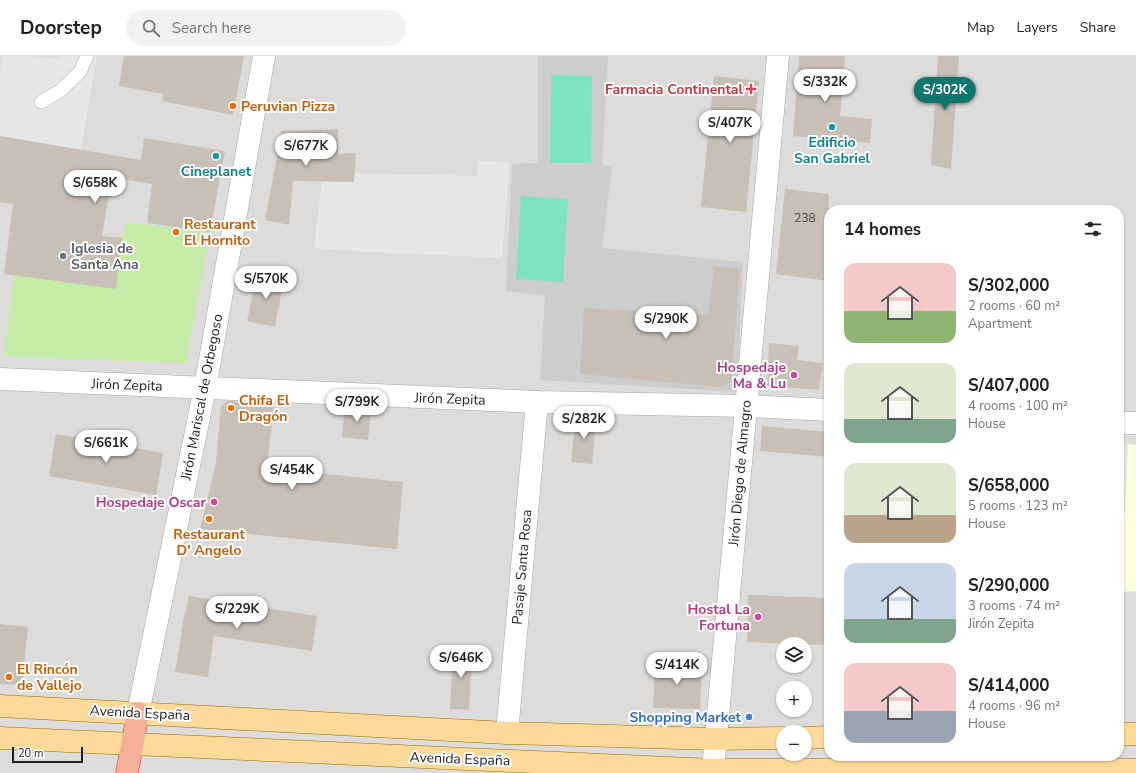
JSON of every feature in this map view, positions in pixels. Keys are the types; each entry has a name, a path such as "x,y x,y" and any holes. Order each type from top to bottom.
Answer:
{"highway":[{"path":"127,773 138,713"}],"main road":[{"name":"Avenida España","path":"0,706 507,733 716,739 776,738"},
{"path":"1124,734 1136,734"},
{"path":"812,738 824,737"},
{"name":"Avenida España","path":"0,738 713,771 1136,770"}],"street":[{"name":"Jirón Mariscal de Orbegoso","path":"138,713 205,388 264,56"},
{"name":"Jirón Diego de Almagro","path":"713,771 778,56"},
{"name":"Jirón Zepita","path":"0,380 537,402 747,406 824,410"},
{"name":"Pasaje Santa Rosa","path":"507,733 537,402"},
{"path":"1124,423 1136,423"}],"lane":[{"path":"41,102 60,91 80,72 87,56"}],"shaded area":[{"path":"0,56 1136,56 1136,773 0,773"},
{"path":"3,56 32,56 58,60 60,56 97,56 81,150 0,136 0,70"},
{"path":"538,56 608,56 602,165 612,167 602,248 743,262 737,392 540,380 545,296 506,291 512,164 538,163"},
{"path":"478,161 510,162 502,258 314,248 322,182 354,182 355,173 477,176"},
{"path":"1124,444 1128,444 1124,518"},
{"path":"1128,444 1136,445 1136,591 1124,592 1124,518"}],"green space":[{"path":"551,75 592,76 591,163 550,163"},
{"path":"521,196 568,199 563,282 516,279"},
{"path":"127,222 210,233 186,363 4,356 14,275 116,288 122,238"}],"building":[{"path":"124,56 244,56 233,115 162,101 163,94 119,86"},
{"path":"799,56 845,56 840,116 872,119 870,143 793,136"},
{"path":"938,56 959,56 951,169 931,165"},
{"path":"714,76 759,81 746,212 701,207"},
{"path":"338,129 338,154 356,153 354,182 293,181 289,225 265,220 282,131"},
{"path":"0,136 141,160 144,138 225,151 210,232 147,223 152,184 112,177 102,236 122,238 116,289 4,274 13,204 0,202"},
{"path":"785,189 829,194 829,205 824,205 824,280 776,274"},
{"path":"714,266 740,269 731,382 719,387 580,374 584,308 708,315"},
{"path":"257,273 284,278 275,327 247,321"},
{"name":"Hospedaje Ma & Lu","path":"769,343 799,346 797,360 823,363 819,390 767,386"},
{"path":"227,401 274,403 267,468 403,482 397,549 200,529 216,463 221,406"},
{"path":"345,406 371,407 368,440 342,437"},
{"path":"576,416 596,418 592,464 571,462"},
{"path":"762,426 824,432 824,457 760,451"},
{"path":"56,434 163,453 156,495 49,476"},
{"path":"748,595 824,598 824,645 812,644 812,637 776,637 776,643 747,642"},
{"path":"189,596 317,616 312,651 214,636 208,677 175,672 181,631"},
{"path":"0,624 28,627 22,685 0,684"},
{"path":"453,648 472,650 469,710 450,709"},
{"path":"655,662 702,664 700,709 653,708"}],"place":[{"name":"Farmacia Continental","path":"751,89"},
{"name":"Peruvian Pizza","path":"233,106"},
{"name":"Edificio San Gabriel","path":"832,127"},
{"name":"Cineplanet","path":"216,156"},
{"name":"Restaurant El Hornito","path":"176,232"},
{"name":"Iglesia de Santa Ana","path":"63,256"},
{"name":"Hospedaje Ma & Lu","path":"794,375"},
{"name":"Chifa El Dragón","path":"231,408"},
{"name":"Hospedaje Oscar","path":"214,502"},
{"name":"Restaurant D' Angelo","path":"209,519"},
{"name":"Hostal La Fortuna","path":"758,617"},
{"name":"El Rincón de Vallejo","path":"9,677"},
{"name":"Shopping Market","path":"749,717"}]}
